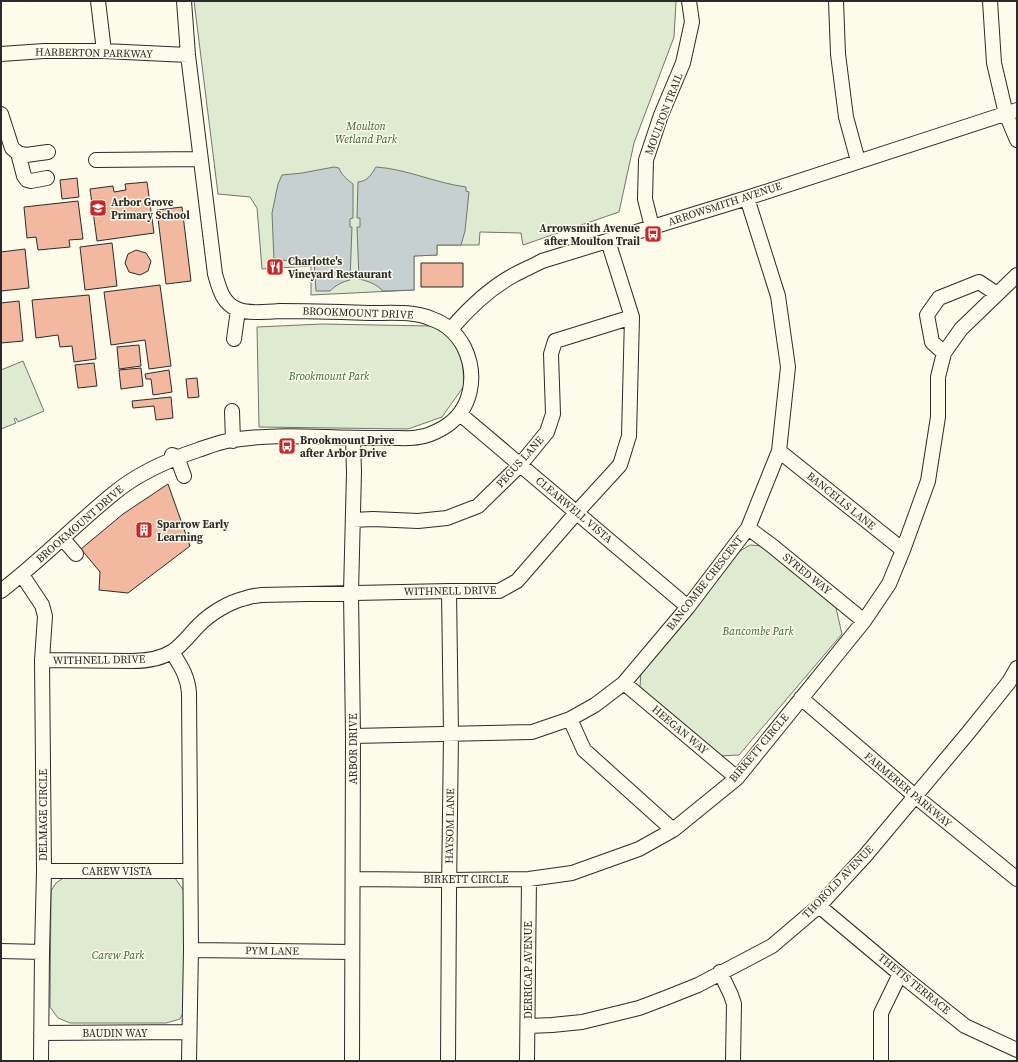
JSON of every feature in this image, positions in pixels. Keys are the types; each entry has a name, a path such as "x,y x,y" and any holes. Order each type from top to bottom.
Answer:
{"street":[{"path":"98,1 104,51"},
{"path":"184,1 188,55 215,274 226,302 238,310 234,339"},
{"name":"MOULTON TRAIL","path":"652,227 645,199 646,160 661,115 683,63 692,22 689,1"},
{"path":"836,1 838,54 846,117 858,162"},
{"path":"990,1 994,62 1011,112 1017,140"},
{"name":"HARBERTON PARKWAY","path":"1,54 44,51 104,51 188,55"},
{"name":"ARROWSMITH AVENUE","path":"451,329 469,309 489,292 513,275 542,261 747,198 1011,112"},
{"path":"1,114 12,148 18,153 26,155 48,152"},
{"path":"18,153 24,176 27,180 31,181 47,178"},
{"path":"96,160 200,159"},
{"name":"BANCOMBE CRESCENT","path":"353,736 532,732 570,719 595,705 624,683 688,607 748,528 779,451 788,367 778,296 747,198"},
{"name":"WITHNELL DRIVE","path":"42,660 144,661 155,658 172,652 183,643 208,616 246,597 261,595 499,591 517,581 620,465 629,436 632,317 608,241"},
{"name":"BIRKETT CIRCLE","path":"353,879 529,879 572,873 640,849 673,830 736,778 864,621 889,584 904,550 928,481 938,416 938,377 944,353 961,329 1017,275"},
{"path":"944,353 932,342 927,315 939,298 979,282 998,294"},
{"name":"BROOKMOUNT DRIVE","path":"1,591 22,575 114,492 174,456 233,440 321,437 419,438 445,427 460,414 465,405 471,386 471,375 470,365 463,345 451,329 434,319 414,314 321,311 252,312 238,310"},
{"name":"PEGUS LANE","path":"353,520 373,519 418,521 446,518 478,506 520,465 547,432 553,414 551,354 555,341 632,317"},
{"path":"232,411 233,440"},
{"name":"CLEARWELL VISTA","path":"460,414 688,607"},
{"name":"ARBOR DRIVE","path":"352,1061 353,736 351,593 354,472 353,438"},
{"name":"BANCELLS LANE","path":"779,451 904,550"},
{"path":"174,456 184,476"},
{"name":"SYRED WAY","path":"748,528 864,621"},
{"path":"63,539 76,554"},
{"name":"DELMAGE CIRCLE","path":"22,575 42,605 45,616 42,660 44,871 41,1061"},
{"name":"HAYSOM LANE","path":"448,1061 451,734 449,591"},
{"path":"172,652 189,684 191,950 189,1061"},
{"name":"THOROLD AVENUE","path":"528,1026 552,1026 582,1022 639,1008 698,984 772,946 819,906 865,856 915,796 1013,686 1017,668"},
{"name":"HEEGAN WAY","path":"624,683 736,778"},
{"name":"FARMERER PARKWAY","path":"801,698 915,796 1017,879"},
{"path":"570,719 584,750 673,830"},
{"name":"CAREW VISTA","path":"44,871 190,871"},
{"name":"DERRICAP AVENUE","path":"528,1061 529,879"},
{"name":"THETIS TERRACE","path":"819,906 965,1026 1017,1050"},
{"name":"PYM LANE","path":"191,950 352,952"},
{"path":"1,951 42,952"},
{"path":"720,972 734,1004 733,1061"},
{"path":"881,1061 881,1013 900,974"},
{"name":"BAUDIN WAY","path":"41,1033 189,1032"}],"green space":[{"name":"Moulton Wetland Park","path":"194,1 676,2 674,37 634,143 619,212 523,245 521,233 480,232 479,245 437,245 437,255 414,256 414,290 311,295 311,266 262,269 257,208 250,197 218,194"},
{"name":"Brookmount Park","path":"322,324 431,326 444,332 462,353 464,386 442,417 408,429 259,427 257,327"},
{"path":"23,361 44,411 18,422 16,418 14,419 16,423 1,429 1,370"},
{"name":"Bancombe Park","path":"750,545 763,546 836,608 842,634 739,755 718,756 640,687 641,671 740,551"},
{"name":"Carew Park","path":"164,875 175,878 184,891 187,1005 180,1019 166,1023 70,1023 58,1018 50,1007 51,891 56,883 66,876"}],"shaded area":[{"path":"334,167 339,168 343,175 353,184 353,218 350,219 350,227 352,227 350,280 339,284 330,291 316,291 314,261 274,260 272,213 278,184 282,175"},
{"path":"376,167 399,170 466,187 466,191 469,192 465,231 461,245 437,245 437,255 414,256 414,290 383,291 372,283 359,279 357,227 360,227 360,218 357,218 358,182 367,179"}],"building":[{"path":"77,178 79,197 62,199 60,180"},
{"path":"147,182 154,233 97,241 90,189 113,186 114,192 126,190 125,184"},
{"path":"78,201 83,239 69,240 70,247 38,250 36,237 27,238 24,207"},
{"path":"182,207 191,281 166,284 157,210"},
{"path":"112,243 117,286 85,290 80,247"},
{"path":"25,249 29,288 1,291 1,252"},
{"path":"136,250 146,253 151,261 148,271 140,275 129,272 125,263 128,254"},
{"path":"421,263 463,263 463,287 421,287"},
{"path":"160,285 171,366 149,369 145,340 111,345 104,292"},
{"path":"89,295 96,359 74,362 72,346 60,347 58,335 36,338 32,300"},
{"path":"19,301 23,341 1,343 1,303"},
{"path":"139,345 141,366 119,369 117,347"},
{"path":"94,363 97,386 78,388 75,365"},
{"path":"141,368 143,386 121,389 119,370"},
{"path":"169,370 172,392 153,395 151,379 146,379 145,374"},
{"path":"197,378 199,397 188,398 186,379"},
{"path":"171,397 173,418 156,420 154,406 133,408 132,401"},
{"name":"Sparrow Early Learning","path":"168,484 190,546 128,593 99,590 100,572 81,549 123,514"}],"place":[{"name":"Arbor Grove Primary School","path":"98,208"},
{"name":"Arrowsmith Avenue after Moulton Trail","path":"653,234"},
{"name":"Charlotte's Vineyard Restaurant","path":"275,267"},
{"name":"Brookmount Drive after Arbor Drive","path":"287,446"},
{"name":"Sparrow Early Learning","path":"144,530"}]}
